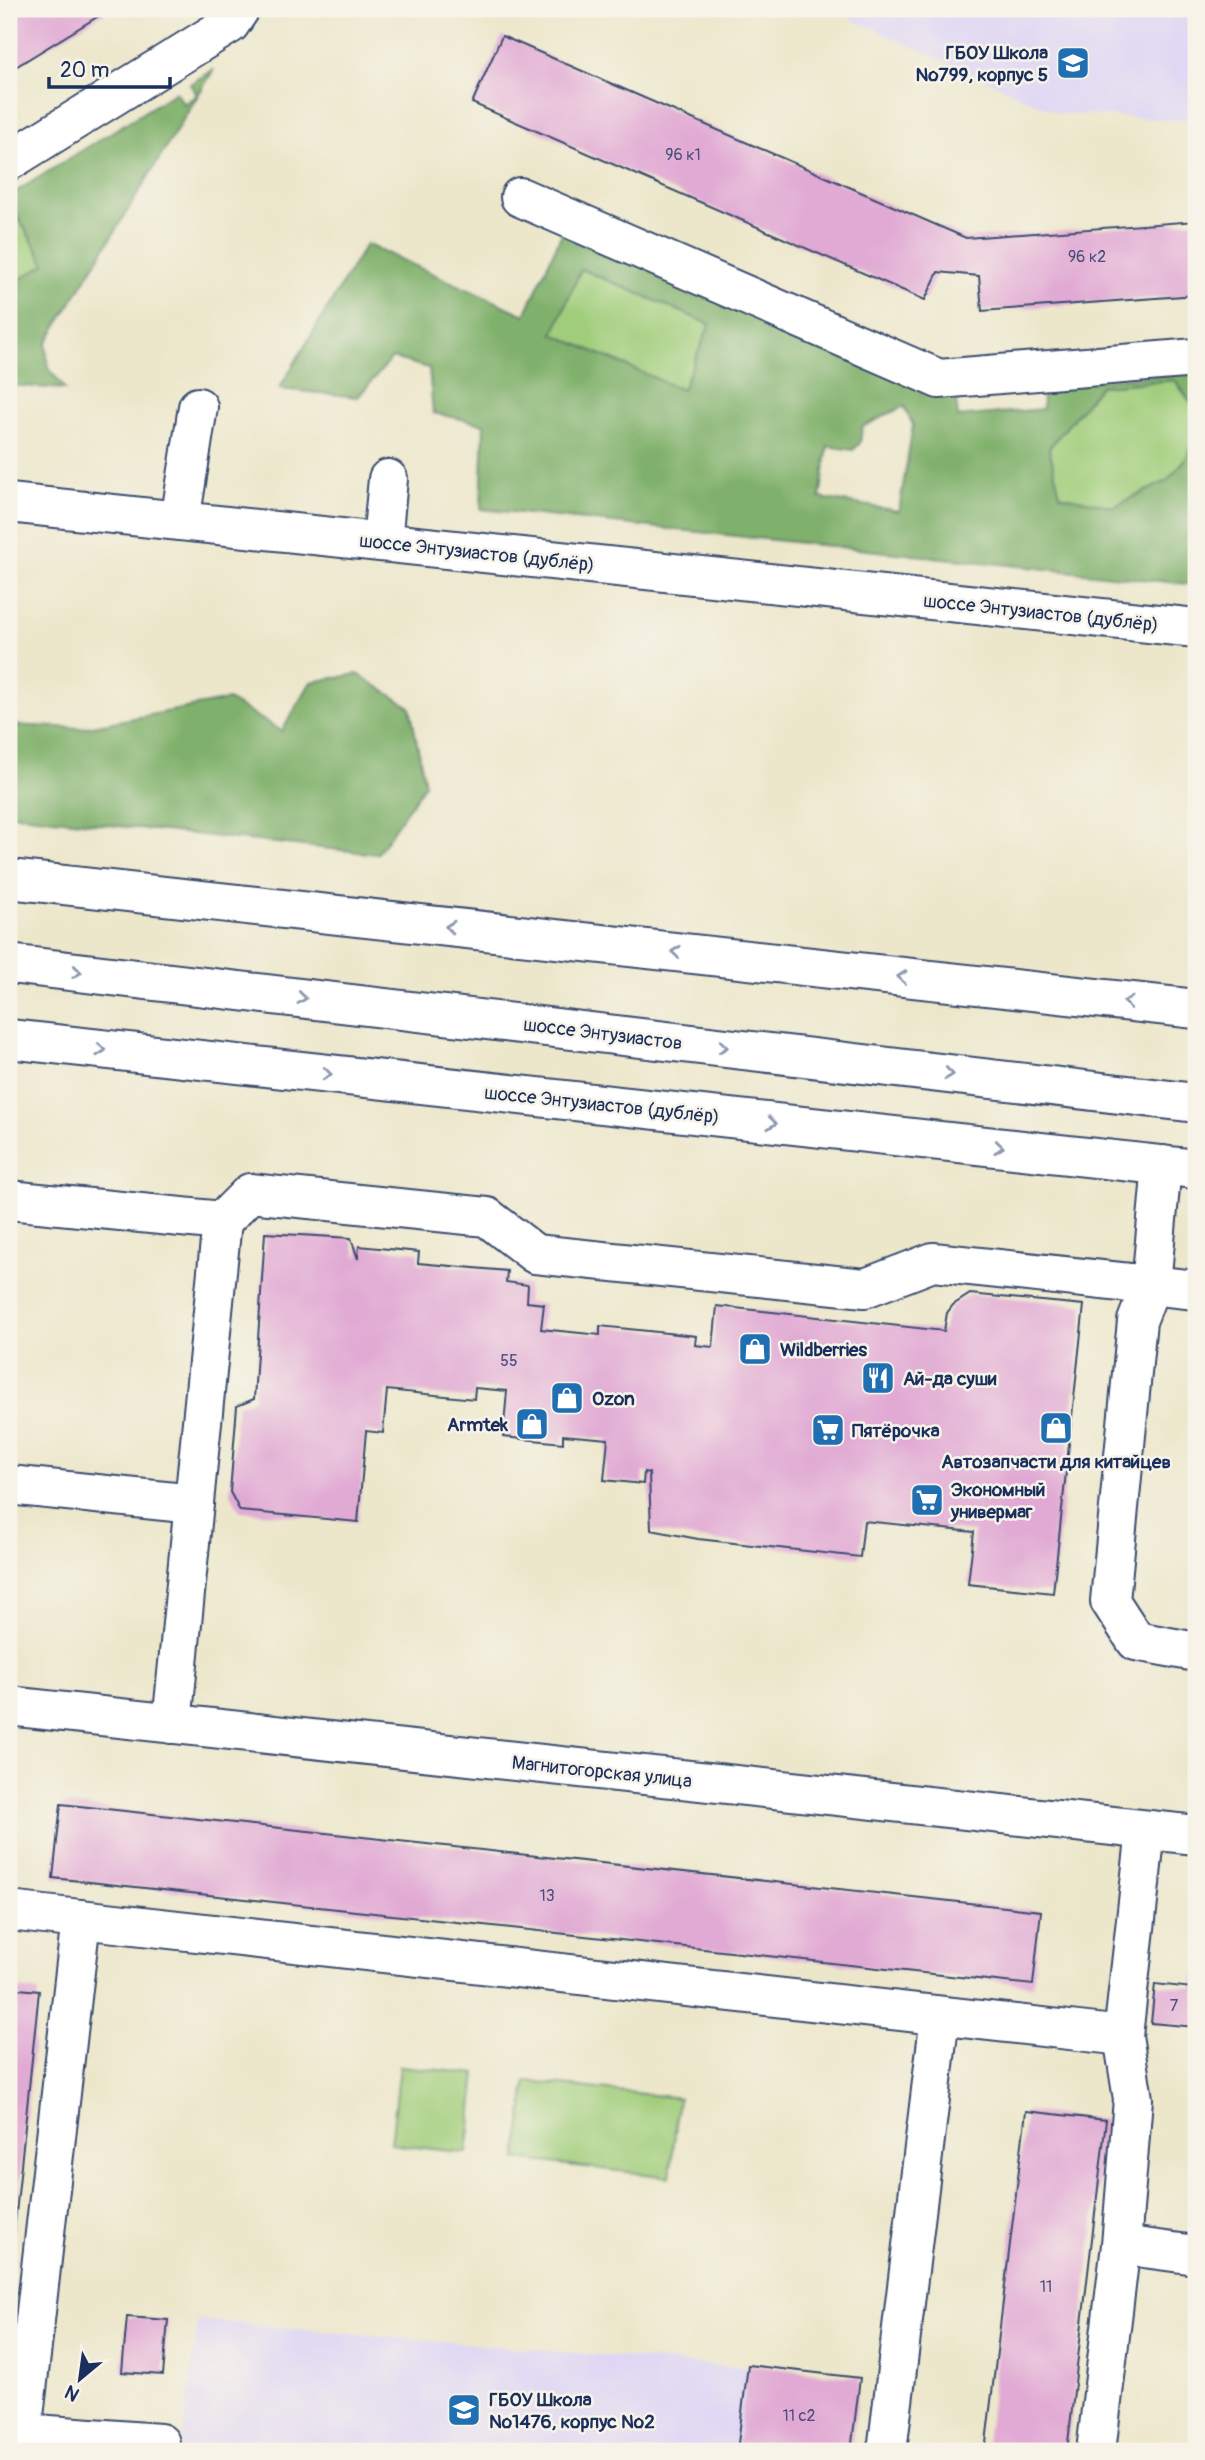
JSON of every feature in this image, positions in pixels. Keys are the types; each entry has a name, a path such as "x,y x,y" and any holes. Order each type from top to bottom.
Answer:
{"main road":[{"path":"9,161 230,24 240,9"},
{"path":"520,197 939,379 1196,358"},
{"path":"180,522 198,407"},
{"path":"382,542 388,479"},
{"name":"шоссе Энтузиастов (дублёр)","path":"9,503 1196,628"},
{"path":"9,879 1196,1009"},
{"name":"шоссе Энтузиастов","path":"9,964 1196,1103"},
{"name":"шоссе Энтузиастов (дублёр)","path":"9,1040 1179,1167"},
{"path":"1179,1167 1151,1284 1137,1321 1110,1601 1136,1641 1196,1652"},
{"path":"172,1724 222,1222 250,1193 487,1217 535,1254 865,1288 933,1262 1196,1290"},
{"path":"9,1200 222,1222"},
{"path":"9,1485 194,1504"},
{"name":"Магнитогорская улица","path":"9,1706 1196,1835"},
{"path":"1096,2451 1121,2245 1133,2099 1123,2036 1146,1830"},
{"path":"9,1911 1123,2036"},
{"path":"81,1919 21,2442 160,2442"},
{"path":"887,2451 940,2016"},
{"path":"1121,2245 1196,2255"}],"shaded area":[{"name":"ГБОУ Школа №799, корпус 5","path":"830,9 1196,9 1196,118 1179,120 1057,113"},
{"name":"ГБОУ Школа №1476, корпус №2","path":"198,2320 747,2368 737,2451 181,2451"}],"green space":[{"path":"214,69 46,344 48,367 65,389 9,385 9,286 45,264 17,214 9,218 9,196 176,92 184,104 197,95 190,84"},
{"path":"16,214 46,265 9,286 9,218"},
{"path":"563,231 955,392 958,417 1043,409 1042,385 1196,372 1196,422 1194,407 1175,380 1100,386 1049,448 1060,495 1113,507 1167,481 1186,459 1196,439 1196,585 481,509 484,424 433,413 429,368 392,358 358,397 279,389 366,244 525,315","holes":["581,269 710,324 682,390 553,334","904,406 913,425 899,511 820,498 828,446 853,450 860,443 862,427"]},
{"path":"581,269 711,324 682,390 553,334"},
{"path":"1175,380 1194,407 1196,439 1186,459 1167,481 1113,507 1060,495 1049,448 1100,386"},
{"path":"358,674 410,707 425,784 377,854 9,814 9,725 82,728 228,700 282,731 311,682"},
{"path":"400,2066 476,2074 467,2153 391,2144"},
{"path":"526,2081 679,2098 670,2177 517,2159"}],"building":[{"path":"9,9 110,9 9,71"},
{"path":"502,36 966,238 1196,221 1196,295 982,311 979,276 938,272 925,300 472,103"},
{"path":"265,1233 351,1238 358,1259 359,1246 419,1252 418,1263 507,1271 506,1282 528,1285 527,1302 544,1304 541,1329 600,1335 600,1326 696,1336 695,1345 713,1347 717,1306 944,1331 947,1313 953,1305 970,1294 1084,1305 1053,1593 968,1584 974,1532 864,1521 860,1557 698,1539 651,1530 649,1473 644,1472 643,1484 604,1480 608,1439 563,1435 563,1443 503,1437 507,1391 475,1388 474,1399 387,1390 383,1433 366,1431 358,1522 240,1511 230,1492 237,1406 254,1399"},
{"path":"61,1804 1041,1911 1033,1985 53,1878"},
{"path":"1194,1976 1196,2027 1151,2023 1155,1984 1193,1988"},
{"path":"9,1988 39,1991 11,2262 9,2262"},
{"path":"1026,2111 1106,2120 1067,2451 985,2451"},
{"path":"127,2317 168,2320 163,2375 122,2372"},
{"path":"748,2365 860,2378 851,2451 737,2451"}],"place":[{"name":"ГБОУ Школа №799, корпус 5","path":"1073,63"},
{"name":"Wildberries","path":"755,1349"},
{"name":"Ай-да суши","path":"878,1378"},
{"name":"Ozon","path":"567,1398"},
{"name":"Armtek","path":"532,1424"},
{"name":"Автозапчасти для китайцев","path":"1056,1428"},
{"name":"Пятёрочка","path":"828,1430"},
{"name":"Экономный универмаг","path":"927,1500"},
{"name":"ГБОУ Школа №1476, корпус №2","path":"464,2410"}]}
